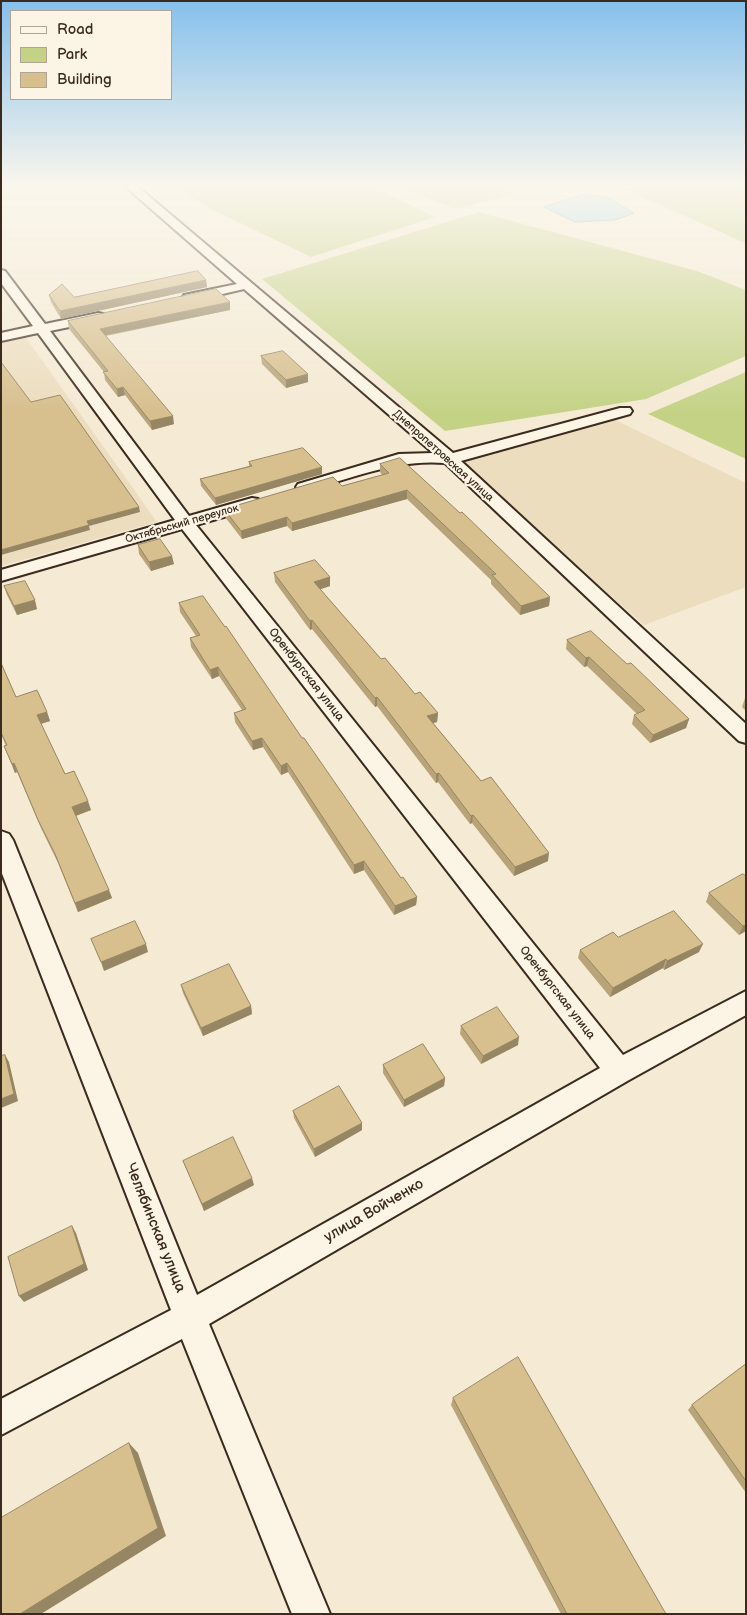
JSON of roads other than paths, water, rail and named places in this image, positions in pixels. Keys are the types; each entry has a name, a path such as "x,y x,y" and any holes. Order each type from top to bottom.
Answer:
{"street":[{"name":"Днепропетровская улица","path":"220,262 450,459 746,736"},
{"name":"Оренбургская улица","path":"1,274 186,523 618,1071"},
{"path":"178,300 247,285"},
{"path":"1,338 110,314"},
{"path":"288,492 399,459 428,457 450,459 625,411"},
{"name":"Октябрьский переулок","path":"1,576 269,498"},
{"name":"Челябинская улица","path":"1,840 190,1317 311,1614"},
{"name":"улица Войченко","path":"1,1418 190,1317 618,1071 746,1002"}]}
